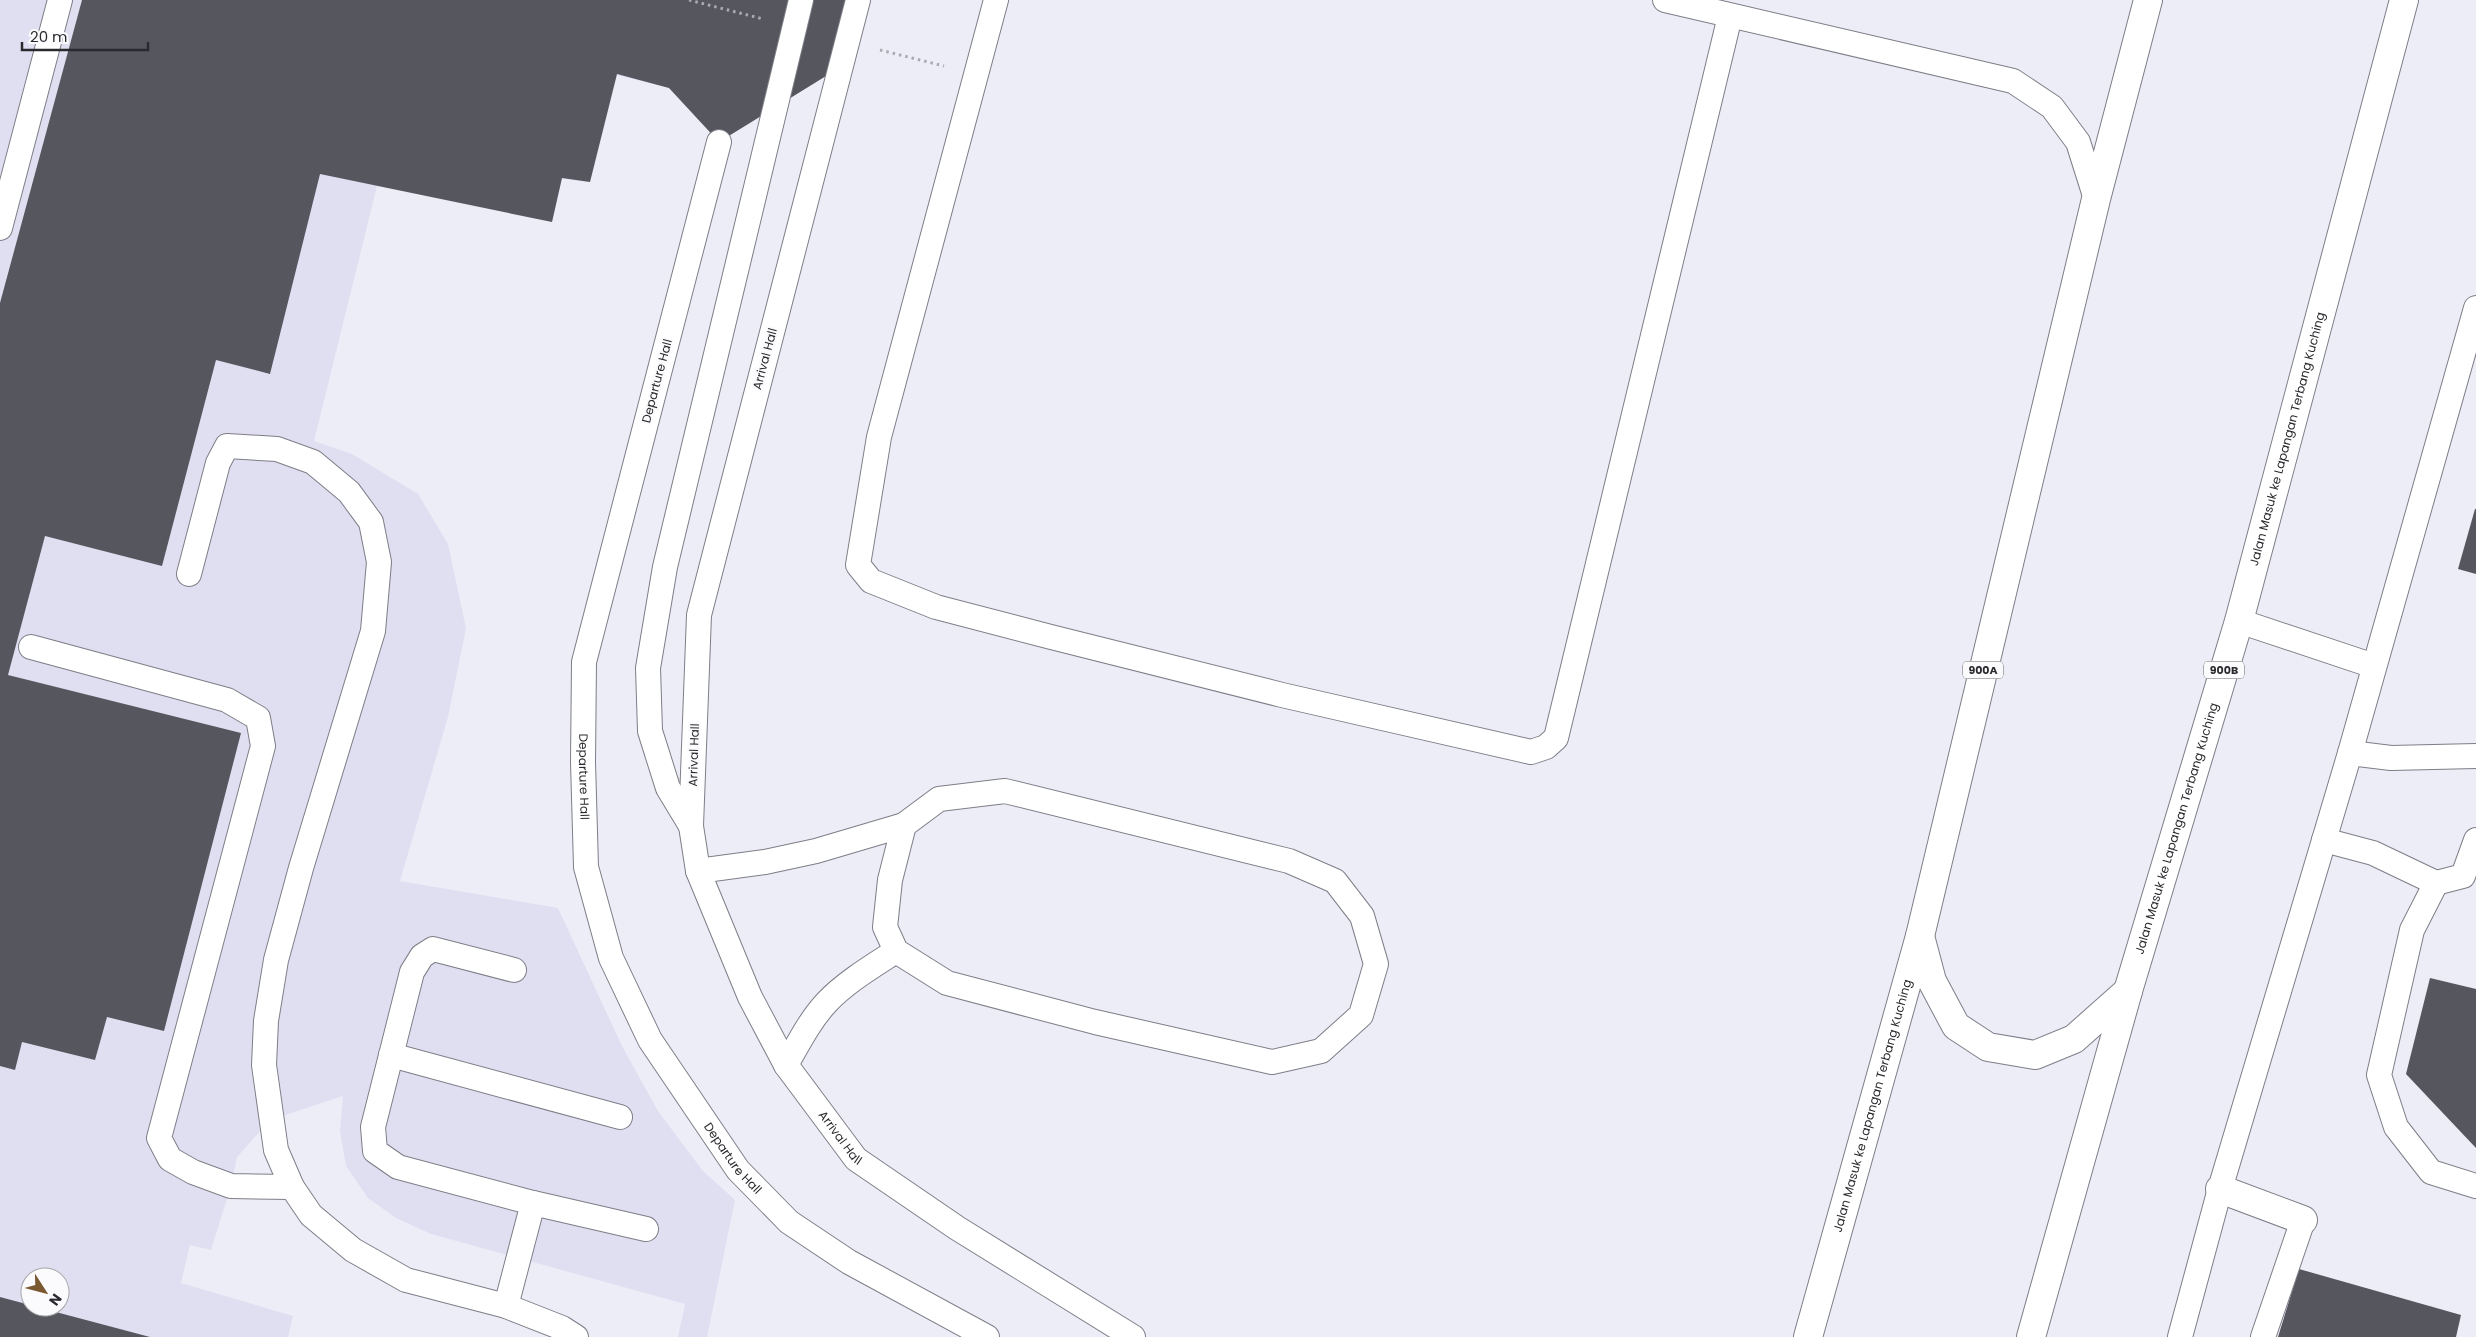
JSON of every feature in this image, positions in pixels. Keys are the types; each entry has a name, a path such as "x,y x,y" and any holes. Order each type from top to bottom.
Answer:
{"main road":[{"name":"Jalan Masuk ke Lapangan Terbang Kuching","path":"1808,1337 1920,936 2096,199 2148,0"},
{"name":"Jalan Masuk ke Lapangan Terbang Kuching","path":"2031,1337 2128,991 2239,620 2404,0"},
{"path":"1920,936 1932,981 1956,1026 1988,1047 2035,1055 2043,1052 2074,1039 2128,991"},
{"path":"2220,1189 2302,1220"}],"lane":[{"path":"0,228 60,0"},
{"path":"692,826 668,788 650,731 648,668 665,566 801,0"},
{"name":"Arrival Hall","path":"858,0 699,615 692,826 698,871 750,997 786,1065 856,1159 957,1228 1133,1337"},
{"path":"996,0 879,438 858,565 871,581 936,607 1282,695 1531,752 1546,747 1556,738 1730,16"},
{"path":"1666,0 2013,81 2052,107 2078,142 2096,199"},
{"name":"Departure Hall","path":"719,142 584,662 583,762 586,867 610,958 650,1040 738,1170 789,1222 850,1262 914,1299 987,1337"},
{"path":"2180,1337 2220,1189 2350,753 2476,308"},
{"path":"189,574 218,463 227,446 276,449 313,462 349,492 371,522 379,562 372,631 301,868 276,960 266,1020 264,1065 270,1120 276,1150 292,1187 311,1215 353,1250 406,1280 506,1306 562,1328 576,1337"},
{"path":"2239,620 2374,666"},
{"path":"30,647 226,700 258,718 263,746 159,1138 170,1160 209,1178 232,1186 292,1187"},
{"path":"2350,753 2391,758 2476,756"},
{"path":"698,871 790,856 904,825 939,799 1005,791 1289,861 1335,881 1362,916 1376,964 1360,1016 1321,1051 1272,1062 1095,1022 946,983 896,951 886,927 890,880 904,825"},
{"path":"2324,840 2372,853 2436,883 2463,876 2476,840"},
{"path":"2436,883 2412,930 2379,1075 2396,1126 2431,1172 2476,1186"},
{"path":"514,970 434,949 422,956 412,972 373,1127 375,1151 398,1167 533,1203 646,1229"},
{"path":"786,1065 804,1034 827,1002 859,975 896,951"},
{"path":"391,1055 620,1117"},
{"path":"506,1306 533,1203"},
{"path":"2263,1337 2302,1220"}],"shaded area":[{"path":"0,0 846,0 826,76 719,142 669,88 617,75 590,182 562,179 552,222 377,186 314,441 352,454 418,494 448,544 466,628 448,717 400,881 558,908 622,1046 658,1111 703,1171 735,1200 707,1337 678,1337 685,1304 431,1234 396,1218 368,1198 346,1166 340,1131 343,1096 270,1120 237,1157 231,1186 211,1250 190,1245 181,1283 293,1316 288,1337 0,1337"}],"building":[{"path":"82,0 846,0 826,76 719,142 669,88 617,74 590,182 562,178 552,222 320,174 270,374 216,360 162,566 45,536 8,675 241,733 164,1031 107,1017 95,1060 22,1042 15,1070 0,1066 0,303"},
{"path":"2476,509 2476,574 2458,569"},
{"path":"2430,978 2476,989 2476,1148 2406,1074"},
{"path":"2299,1269 2461,1315 2456,1337 2278,1337"},
{"path":"0,1297 20,1302 20,1317 70,1316 150,1337 0,1337"}]}
